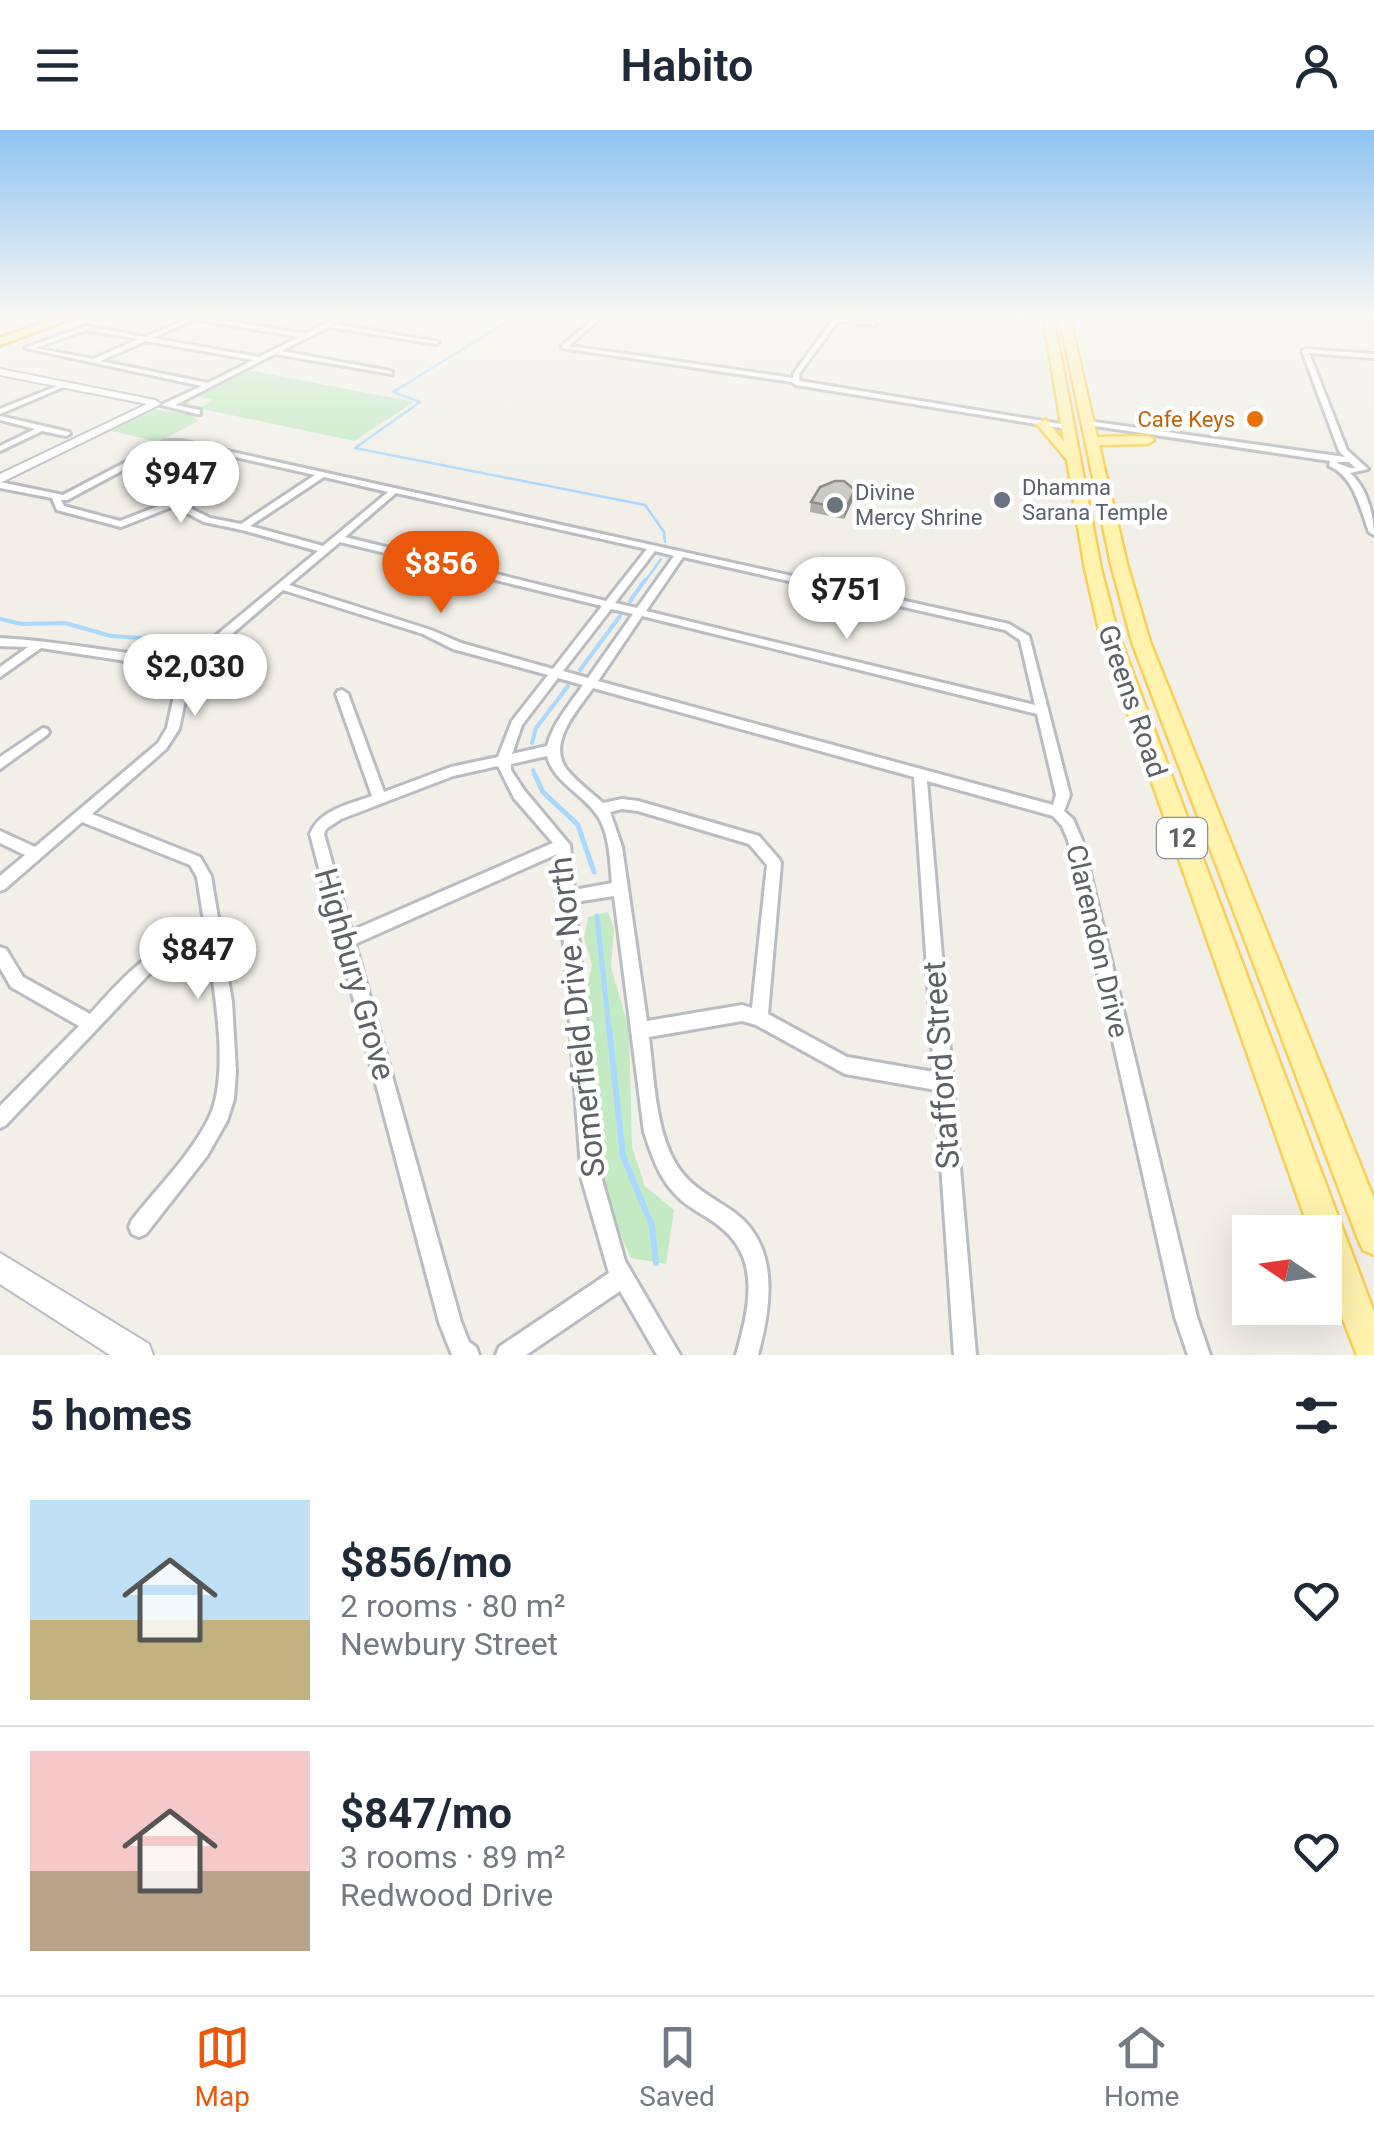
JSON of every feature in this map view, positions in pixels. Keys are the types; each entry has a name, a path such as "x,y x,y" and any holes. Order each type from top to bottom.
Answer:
{"main road":[{"path":"1,372 162,405"},
{"name":"Greens Road","path":"1063,372 1127,598 1374,1239"},
{"name":"Greens Road","path":"1077,372 1080,388 1074,462 1102,610 1137,714 1366,1317 1374,1354"},
{"path":"1080,388 1103,420 1114,427"},
{"path":"0,482 162,405"},
{"path":"1026,414 1078,426 1105,438 1148,440"},
{"path":"1042,423 1074,462"},
{"path":"1137,714 1154,720 1170,717"},
{"path":"0,1267 138,1355"}],"street":[{"path":"145,372 209,386"},
{"path":"162,405 236,372"},
{"path":"385,372 390,373"},
{"path":"740,372 793,380 810,388 1042,423 1114,427 1374,470"},
{"path":"793,380 798,372"},
{"path":"1310,372 1337,461"},
{"path":"0,415 64,384"},
{"path":"886,399 1026,414"},
{"path":"162,405 197,412"},
{"path":"0,415 39,430 66,434"},
{"path":"0,450 39,430"},
{"path":"1148,440 1337,461 1358,470"},
{"name":"Clarendon Drive","path":"56,499 76,494 175,442 1016,630 1024,638 1043,711 1063,795 1056,812 1068,823 1075,840 1186,1318 1199,1355"},
{"path":"1358,470 1374,532"},
{"path":"243,527 321,475"},
{"path":"0,482 56,499 60,508 121,524 174,503 208,520 324,550"},
{"path":"0,885 167,740 178,695 195,664 220,635 392,492"},
{"path":"340,539 1043,711"},
{"path":"504,758 516,724 651,550"},
{"path":"679,556 555,736 552,750 558,770 600,809 615,847 653,1132 663,1161 678,1185 736,1226 754,1255 760,1286 757,1323 747,1355"},
{"path":"280,586 427,632 458,646 1056,812"},
{"path":"0,642 74,646 124,660 195,664"},
{"path":"0,673 40,644"},
{"path":"342,694 380,799"},
{"path":"0,764 43,732"},
{"name":"Highbury Grove","path":"468,1355 461,1350 450,1322 317,834 326,820 380,799 504,758 552,750"},
{"name":"Somerfield Drive North","path":"504,758 505,770 518,794 563,846 592,1180 608,1243 622,1278 668,1355"},
{"name":"Stafford Street","path":"920,775 965,1355"},
{"path":"600,809 622,804 638,806 754,840 764,849 774,864 759,1018"},
{"path":"81,816 194,861 204,876 229,1054 229,1086 218,1121 139,1228"},
{"path":"0,836 37,854"},
{"path":"347,940 563,846"},
{"path":"569,897 621,888"},
{"path":"0,1118 152,959 168,947 210,933"},
{"path":"0,954 16,982 92,1024"},
{"path":"640,1030 732,1014 759,1018 845,1065 941,1082"},
{"path":"507,1355 622,1278"}],"green space":[{"path":"243,372 258,372 414,402 354,441 179,404 189,399 188,404 202,407 213,400 195,396"},
{"path":"147,408 191,415 198,421 159,442 104,429"},
{"path":"608,912 614,929 611,967 629,1029 632,1147 645,1186 674,1210 666,1264 631,1258 608,1206 587,986 592,965 584,937 588,917"}],"building":[{"path":"844,481 855,490 845,509 811,502 820,487"}],"waterway":[{"path":"425,372 393,392 420,402 355,448 645,505 664,532 665,542"},
{"path":"644,583 661,559"},
{"path":"630,601 645,580"},
{"path":"580,670 620,616"},
{"path":"0,619 22,624 65,623 111,636 185,641"},
{"path":"532,743 536,728 568,686"},
{"path":"533,770 536,777"},
{"path":"535,775 543,792 578,825 594,872"},
{"path":"597,916 609,1030"},
{"path":"609,1027 623,1156 652,1226 656,1263"}],"place":[{"name":"Cafe Keys","path":"1255,419"},
{"name":"Dhamma Sarana Temple","path":"1002,500"},
{"name":"Divine Mercy Shrine","path":"835,505"}]}
